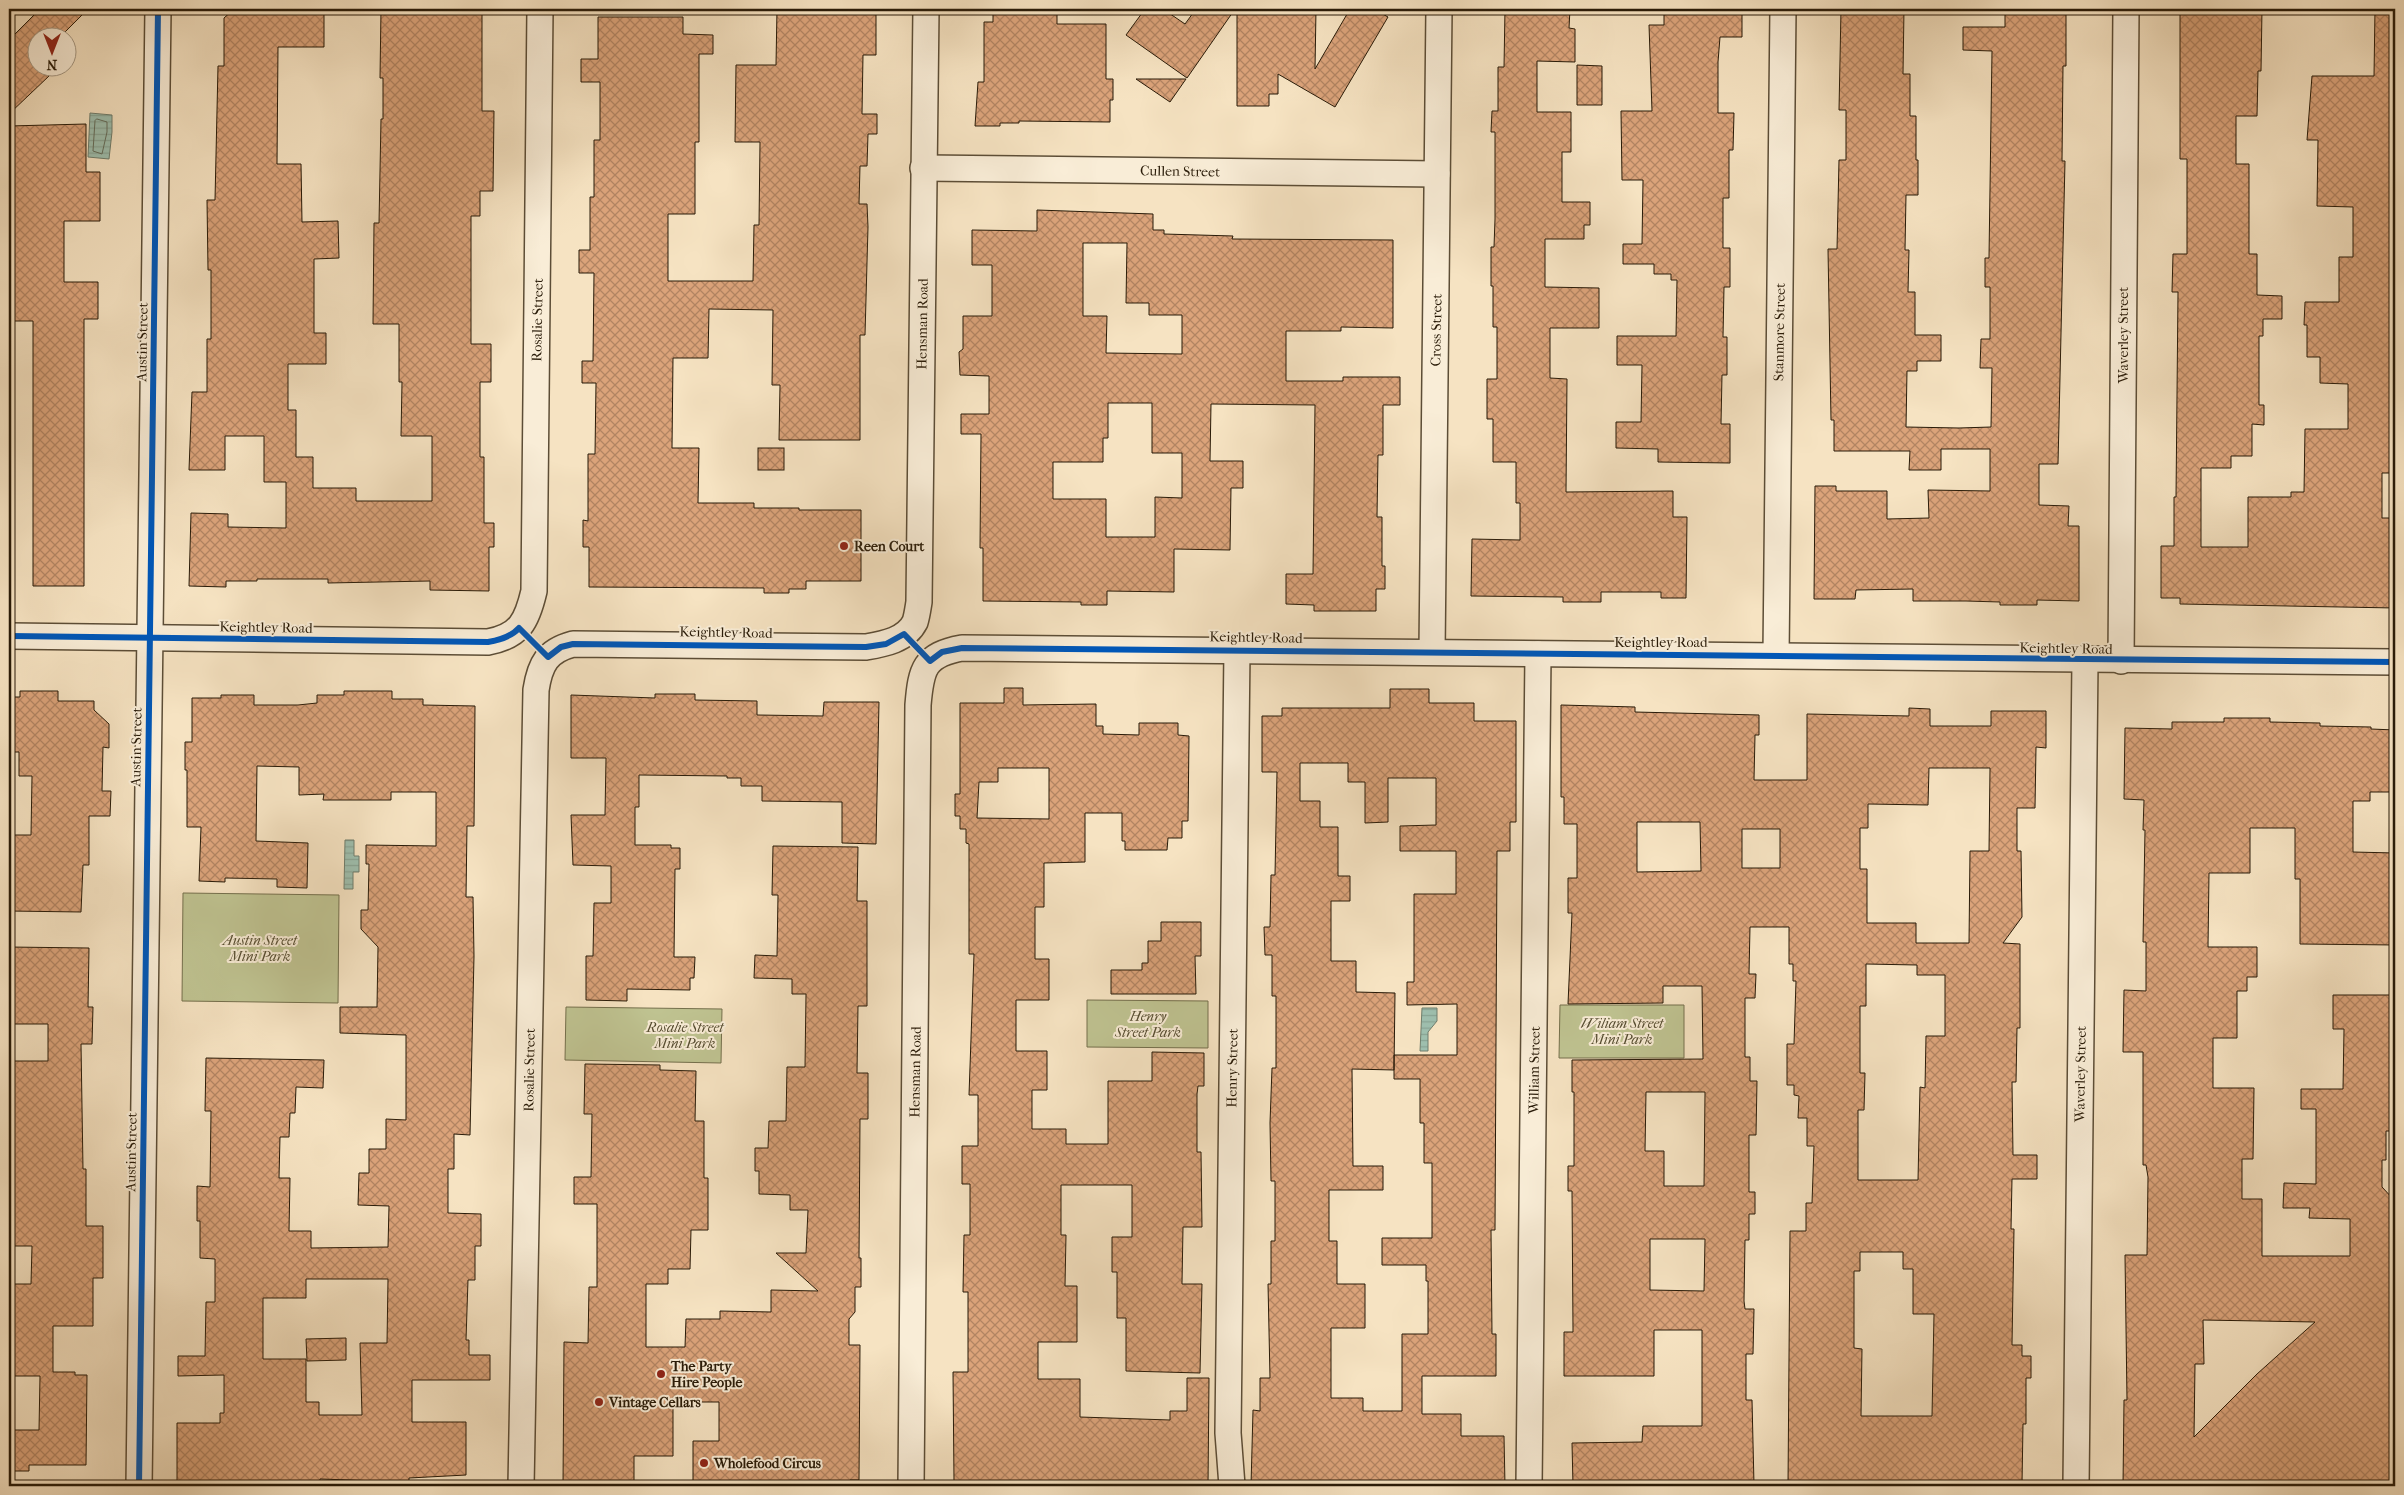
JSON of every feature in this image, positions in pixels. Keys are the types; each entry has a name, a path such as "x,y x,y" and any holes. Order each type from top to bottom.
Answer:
{"street":[{"name":"Austin Street","path":"139,1486 158,9"},
{"name":"Rosalie Street","path":"519,628 530,609 534,591 540,9"},
{"name":"Hensman Road","path":"904,634 915,622 919,602 926,9"},
{"name":"Cross Street","path":"1432,652 1439,9"},
{"name":"Stanmore Street","path":"1776,655 1783,9"},
{"name":"Waverley Street","path":"2121,662 2126,9"},
{"name":"Cullen Street","path":"923,168 1437,174"},
{"name":"Keightley Road","path":"9,636 488,642 507,637 519,628"},
{"name":"Keightley Road","path":"548,657 561,647 573,644 866,646 886,644 904,634"},
{"name":"Keightley Road","path":"930,661 942,652 962,648 1776,655 2085,662 2395,662"},
{"name":"Henry Street","path":"1232,1486 1228,1433 1237,650"},
{"name":"William Street","path":"1530,1486 1538,654"},
{"name":"Rosalie Street","path":"521,1486 536,690 540,669 548,657"},
{"name":"Hensman Road","path":"911,1486 918,705 920,680 930,661"},
{"name":"Waverley Street","path":"2076,1486 2085,662"}],"green space":[{"name":"Austin Street Mini Park","path":"183,893 339,895 338,1003 182,1001"},
{"name":"Henry Street Park","path":"1087,1000 1208,1001 1208,1048 1087,1047"},
{"name":"Wiliam Street Mini Park","path":"1560,1005 1684,1005 1684,1058 1559,1058"},
{"name":"Rosalie Street Mini Park","path":"566,1007 722,1009 721,1063 565,1060"}],"water":[{"path":"90,113 112,115 109,159 88,157"},
{"path":"345,840 354,840 354,856 359,856 359,872 353,872 353,889 344,889"},
{"path":"1422,1008 1437,1008 1437,1021 1428,1032 1428,1051 1420,1051"}],"building":[{"path":"40,9 88,9 69,28 28,28 28,78 47,78 9,114 9,40"},
{"path":"234,9 324,9 324,47 278,47 277,164 301,164 302,222 338,221 339,258 314,259 314,333 326,333 326,364 288,364 288,410 296,410 296,457 313,457 313,488 356,488 356,501 432,501 432,436 401,436 402,382 399,382 399,324 373,324 374,223 379,223 381,119 383,119 383,78 380,78 381,9 482,9 482,111 494,111 493,191 480,191 480,216 471,216 471,344 491,344 491,382 480,382 480,457 484,457 484,523 494,523 494,547 489,547 489,591 430,590 430,581 328,583 328,579 257,579 257,581 226,581 226,587 189,586 191,513 228,514 228,527 286,528 286,482 264,482 264,436 225,436 225,470 189,470 192,392 207,392 207,339 211,339 211,270 208,270 207,200 215,200 218,66 224,66 224,18"},
{"path":"777,9 876,9 876,55 863,55 862,114 877,114 877,134 868,134 867,166 860,166 859,204 867,204 868,227 865,335 860,335 860,440 779,440 780,385 772,385 773,310 709,309 708,358 673,358 672,448 699,448 698,503 754,503 754,508 799,508 799,510 861,510 861,581 806,581 806,589 789,589 789,593 764,593 764,588 589,587 589,547 583,547 583,520 588,521 588,454 595,454 596,383 582,383 582,361 593,361 594,273 579,273 579,250 590,250 590,197 594,197 594,140 600,140 600,82 581,82 581,59 598,59 598,17 683,17 683,34 713,35 713,54 699,54 699,142 695,142 695,214 668,214 668,281 753,281 754,225 759,225 760,142 735,142 736,65 776,65"},
{"path":"993,9 1057,9 1057,24 1106,24 1106,79 1113,79 1113,100 1110,100 1110,122 1019,121 1019,123 1000,123 1000,126 975,126 978,82 984,82 984,22 993,22"},
{"path":"1145,9 1163,9 1185,24 1196,9 1235,9 1187,78 1126,35"},
{"path":"1237,9 1316,9 1315,69 1350,9 1374,9 1388,17 1335,107 1278,74 1278,94 1269,94 1269,106 1237,106"},
{"path":"1505,9 1570,9 1569,28 1575,29 1575,62 1537,61 1537,112 1571,112 1571,152 1562,152 1562,202 1590,202 1590,225 1584,225 1584,239 1545,239 1545,287 1599,288 1599,328 1550,328 1550,378 1567,379 1566,492 1673,491 1673,517 1687,517 1686,598 1661,598 1661,592 1601,592 1601,602 1563,602 1563,597 1471,596 1472,539 1520,540 1520,503 1516,503 1516,462 1493,462 1493,419 1487,419 1487,379 1497,379 1497,327 1493,327 1493,286 1491,286 1491,247 1494,247 1495,219 1495,132 1491,132 1492,111 1498,111 1498,67 1504,67"},
{"path":"1664,9 1742,9 1742,37 1720,37 1718,62 1718,113 1734,113 1733,150 1729,150 1729,198 1723,198 1723,248 1730,248 1730,287 1724,287 1723,337 1727,337 1727,375 1722,375 1721,424 1730,424 1730,463 1658,462 1658,449 1616,448 1616,422 1641,422 1642,365 1617,365 1617,336 1676,336 1677,280 1671,280 1671,274 1654,274 1654,264 1623,264 1623,244 1642,244 1643,180 1622,180 1621,111 1652,111 1649,25 1664,25"},
{"path":"1841,9 1904,9 1903,74 1910,74 1910,116 1916,116 1916,160 1918,160 1918,195 1906,195 1905,250 1909,250 1908,292 1915,292 1915,335 1941,335 1941,361 1917,361 1917,371 1907,371 1906,427 1959,428 1991,427 1992,368 1980,368 1981,339 1990,339 1990,287 1985,287 1985,258 1989,258 1992,51 1963,50 1963,27 2005,27 2005,9 2066,10 2066,66 2063,66 2062,161 2065,161 2058,464 2039,464 2039,505 2069,506 2068,526 2079,526 2079,601 2037,600 2037,605 2000,605 2000,602 1913,601 1913,589 1856,590 1855,599 1814,599 1815,486 1836,486 1836,491 1887,491 1887,519 1929,518 1928,490 1990,491 1990,449 1941,449 1941,470 1909,470 1910,451 1834,451 1834,420 1831,420 1828,249 1837,249 1839,160 1846,160 1846,110 1839,110"},
{"path":"2180,9 2262,9 2261,71 2258,71 2257,116 2236,116 2236,164 2249,164 2249,254 2257,254 2257,295 2282,296 2282,319 2263,319 2263,336 2259,336 2259,405 2264,405 2264,425 2252,424 2252,456 2231,456 2231,468 2201,468 2201,547 2248,547 2248,497 2291,497 2291,492 2304,492 2305,429 2348,429 2348,384 2320,383 2320,357 2307,357 2307,325 2304,325 2305,302 2339,302 2339,257 2353,257 2353,207 2317,206 2318,140 2307,140 2312,76 2374,76 2375,9 2395,9 2395,473 2382,473 2382,518 2395,518 2395,608 2180,604 2180,598 2161,598 2161,546 2174,546 2174,497 2176,497 2178,292 2172,292 2173,254 2187,254 2187,159 2180,159"},
{"path":"1577,65 1602,66 1602,105 1577,105"},
{"path":"1136,79 1186,79 1170,102"},
{"path":"86,124 86,172 100,172 100,221 64,221 64,282 98,282 98,319 84,319 84,586 33,586 33,321 9,321 9,231 13,231 13,164 9,160 9,126"},
{"path":"1037,210 1153,214 1153,230 1164,230 1164,234 1233,236 1232,239 1393,240 1393,328 1341,327 1341,331 1286,331 1286,381 1343,381 1343,377 1400,377 1400,405 1383,405 1383,455 1378,455 1377,517 1382,517 1382,566 1385,566 1385,589 1376,589 1376,611 1314,611 1314,605 1286,604 1286,574 1313,574 1315,405 1211,404 1210,461 1243,461 1243,488 1231,488 1230,550 1174,549 1174,592 1107,591 1107,605 1081,605 1081,602 983,601 983,548 980,548 981,434 961,434 961,414 989,414 989,376 960,375 959,352 963,349 963,316 992,316 992,265 972,265 972,230 1037,231","holes":["1083,243 1127,243 1126,303 1149,303 1149,315 1182,315 1182,354 1106,353 1107,316 1083,316","1108,403 1152,403 1152,453 1182,453 1182,498 1155,497 1155,537 1106,537 1106,499 1053,499 1053,462 1103,462 1103,438 1108,438"]},
{"path":"758,448 784,448 784,470 758,470"},
{"path":"1004,688 1023,688 1023,705 1096,704 1096,726 1103,726 1103,734 1139,735 1139,723 1178,723 1178,735 1189,736 1188,821 1182,821 1182,838 1168,838 1167,850 1125,850 1125,841 1122,841 1122,813 1085,813 1085,862 1044,863 1044,907 1035,907 1035,959 1049,959 1049,1000 1016,1000 1016,1051 1047,1051 1047,1090 1032,1090 1032,1129 1066,1129 1066,1144 1108,1144 1108,1081 1152,1081 1152,1052 1204,1053 1204,1086 1198,1086 1197,1094 1197,1152 1201,1152 1202,1227 1183,1227 1182,1284 1202,1284 1200,1373 1126,1371 1126,1318 1117,1318 1117,1272 1112,1272 1112,1237 1132,1237 1132,1185 1061,1185 1061,1235 1066,1235 1065,1286 1077,1286 1077,1342 1038,1342 1038,1379 1080,1379 1080,1417 1170,1420 1170,1411 1187,1411 1187,1378 1209,1378 1208,1486 1038,1485 1038,1482 954,1482 953,1372 968,1372 968,1292 963,1292 964,1235 970,1235 970,1184 962,1184 962,1146 978,1146 978,1095 969,1095 974,954 969,954 969,844 966,843 966,829 960,829 960,816 955,816 955,794 960,794 960,703 1004,703","holes":["998,768 1049,768 1049,819 977,818 979,782 998,782"]},
{"path":"1390,689 1429,689 1429,703 1474,703 1474,721 1516,721 1516,822 1510,822 1510,851 1497,851 1495,1230 1491,1230 1492,1334 1496,1334 1496,1376 1422,1376 1422,1414 1461,1414 1461,1436 1504,1436 1505,1486 1251,1486 1253,1410 1260,1411 1260,1378 1270,1378 1268,1284 1271,1284 1271,1241 1275,1241 1275,1181 1271,1181 1270,1123 1272,1068 1276,1068 1276,996 1272,996 1272,955 1265,955 1264,927 1270,927 1271,875 1275,875 1277,772 1262,772 1262,716 1282,716 1282,708 1390,708","holes":["1300,763 1348,763 1348,782 1365,782 1365,823 1388,822 1388,778 1436,778 1436,825 1400,826 1400,851 1456,851 1456,894 1414,894 1414,982 1407,982 1407,1005 1457,1004 1457,1055 1394,1055 1395,993 1356,992 1356,961 1331,961 1331,901 1350,901 1350,876 1338,876 1338,827 1320,827 1320,801 1300,801","1352,1069 1394,1070 1394,1079 1420,1079 1420,1123 1424,1123 1424,1163 1432,1163 1432,1238 1382,1238 1382,1265 1426,1265 1426,1281 1428,1281 1428,1334 1402,1334 1402,1411 1363,1411 1363,1398 1331,1398 1331,1328 1365,1328 1365,1284 1337,1284 1337,1241 1329,1241 1329,1190 1383,1190 1383,1166 1353,1166"]},
{"path":"20,691 58,691 58,701 94,701 94,710 109,724 109,748 103,747 102,791 111,791 110,816 89,816 89,865 83,865 81,912 9,911 9,835 31,835 32,776 19,776 19,752 9,752 9,697 20,697"},
{"path":"344,691 392,691 392,699 423,699 423,705 475,706 474,826 467,826 466,897 473,897 474,956 470,1135 454,1134 454,1169 448,1169 448,1213 481,1214 481,1246 475,1246 475,1280 468,1280 466,1340 469,1340 469,1355 490,1355 490,1380 412,1380 412,1422 466,1422 466,1475 409,1478 409,1482 320,1479 320,1483 213,1482 213,1486 177,1486 177,1423 220,1423 220,1413 224,1413 224,1375 178,1376 178,1356 205,1356 206,1302 215,1302 215,1259 200,1258 200,1221 197,1221 197,1186 210,1187 211,1111 205,1111 206,1058 324,1060 323,1088 296,1087 295,1113 290,1113 289,1137 280,1137 279,1178 290,1178 289,1231 311,1231 311,1248 388,1247 389,1206 358,1205 359,1173 369,1173 369,1149 386,1149 386,1119 406,1120 406,1035 340,1033 340,1007 377,1007 378,947 361,929 361,910 368,910 369,864 366,864 366,845 436,846 436,792 391,792 391,800 323,800 324,794 299,795 299,767 257,766 256,841 308,843 307,888 277,887 277,879 225,878 225,882 199,881 201,827 187,827 185,742 192,742 192,698 221,698 221,695 254,695 254,705 298,705 317,703 317,695 344,695","holes":["306,1279 388,1279 387,1343 360,1343 362,1415 319,1415 319,1402 306,1402 306,1359 263,1359 263,1298 306,1298"]},
{"path":"655,694 695,694 695,700 757,701 757,715 823,716 824,702 879,702 876,844 842,843 842,802 762,801 762,786 741,786 741,778 727,778 727,776 639,775 639,807 635,807 635,845 671,845 671,848 680,848 680,869 675,869 674,957 695,957 694,978 690,978 690,990 627,989 627,1001 586,1000 586,956 593,956 594,903 611,903 611,866 573,865 571,815 605,815 606,758 571,758 571,695 655,698"},
{"path":"1561,705 1635,707 1635,712 1759,715 1759,735 1755,735 1754,780 1807,780 1807,714 1909,716 1909,708 1930,709 1930,726 1991,726 1991,711 2046,711 2046,748 2036,747 2035,808 2017,808 2017,851 2021,851 2022,917 2003,943 2020,944 2020,1028 2017,1028 2016,1082 2012,1082 2013,1155 2037,1155 2037,1179 2012,1179 2011,1229 2014,1229 2012,1345 2022,1345 2022,1356 2031,1356 2031,1378 2026,1378 2026,1424 2023,1424 2022,1484 2007,1484 2007,1486 1949,1486 1949,1484 1930,1484 1930,1482 1863,1482 1863,1486 1788,1485 1790,1231 1806,1231 1806,1203 1812,1203 1814,1146 1807,1146 1807,1118 1798,1118 1799,1096 1794,1095 1794,1085 1787,1085 1787,1044 1794,1044 1796,981 1793,981 1793,964 1789,964 1789,927 1750,927 1749,974 1756,974 1755,998 1745,998 1745,1057 1750,1057 1750,1081 1757,1081 1756,1135 1749,1135 1749,1192 1755,1192 1755,1214 1749,1214 1749,1240 1745,1240 1744,1301 1745,1309 1754,1309 1753,1354 1746,1354 1746,1400 1752,1400 1754,1485 1573,1486 1572,1443 1642,1442 1643,1426 1702,1426 1702,1330 1654,1330 1654,1376 1564,1376 1564,1332 1573,1332 1572,1191 1568,1191 1568,1166 1574,1166 1572,1060 1703,1059 1702,986 1663,986 1663,1003 1568,1004 1572,913 1568,913 1568,878 1577,878 1577,824 1564,824 1564,797 1561,797","holes":["1929,768 1990,768 1989,851 1970,851 1969,943 1916,943 1916,923 1867,923 1867,869 1860,869 1860,828 1868,828 1868,804 1928,805","1637,822 1700,822 1701,871 1637,872","1742,829 1780,829 1780,868 1742,868","1866,964 1917,965 1917,975 1945,975 1945,1036 1926,1036 1925,1088 1920,1087 1918,1180 1858,1180 1858,1110 1864,1110 1865,1073 1860,1073 1860,1006 1866,1006","1646,1092 1705,1092 1704,1186 1664,1186 1664,1151 1645,1151","1650,1239 1705,1239 1704,1291 1650,1290","1860,1252 1903,1252 1903,1269 1913,1269 1913,1314 1934,1314 1932,1416 1861,1416 1862,1349 1854,1348 1854,1271 1860,1271"]},
{"path":"2224,718 2270,718 2270,722 2320,723 2320,726 2371,727 2371,729 2395,730 2395,792 2370,792 2370,801 2353,801 2353,852 2395,853 2395,945 2300,944 2300,879 2295,879 2295,828 2250,828 2250,873 2209,873 2208,947 2257,947 2257,977 2247,977 2247,991 2237,991 2237,1038 2213,1038 2213,1088 2254,1088 2253,1159 2242,1159 2242,1199 2262,1199 2262,1256 2350,1256 2350,1219 2309,1218 2310,1208 2283,1208 2284,1183 2316,1184 2316,1109 2301,1109 2301,1089 2343,1089 2344,1029 2333,1029 2333,995 2394,995 2394,1029 2391,1029 2390,1131 2386,1131 2386,1160 2382,1160 2382,1187 2395,1201 2395,1486 2123,1486 2124,1400 2127,1400 2125,1255 2147,1255 2148,1177 2146,1165 2143,1165 2143,1052 2123,1052 2124,990 2146,991 2146,942 2143,942 2144,800 2124,799 2125,728 2172,729 2172,722 2224,722","holes":["2203,1320 2315,1322 2257,1374 2194,1437 2195,1364 2204,1364"]},
{"path":"773,846 858,847 857,901 867,901 867,1006 858,1006 857,1073 868,1073 868,1119 860,1119 859,1258 861,1258 861,1287 855,1287 855,1312 849,1319 849,1345 860,1345 859,1480 850,1480 850,1486 693,1486 693,1441 719,1441 719,1402 673,1402 673,1456 634,1456 634,1486 563,1486 564,1342 588,1343 589,1287 597,1287 597,1204 574,1204 574,1177 591,1177 592,1114 584,1114 585,1064 660,1065 660,1070 696,1071 695,1121 704,1121 704,1178 708,1178 708,1230 691,1230 690,1269 668,1269 668,1284 646,1284 646,1347 685,1347 686,1319 720,1319 720,1311 771,1312 771,1290 818,1291 776,1253 806,1253 808,1210 790,1210 790,1195 759,1194 759,1171 755,1171 755,1148 768,1148 769,1121 786,1121 787,1067 805,1067 806,994 792,994 792,979 754,978 755,955 777,956 778,895 772,895"},
{"path":"1161,922 1201,922 1201,956 1195,956 1196,994 1111,994 1111,970 1142,970 1142,963 1148,963 1148,941 1161,941"},
{"path":"9,947 89,948 88,1007 93,1007 92,1044 81,1044 83,1169 86,1169 86,1226 103,1226 103,1278 93,1278 93,1326 53,1326 53,1372 75,1372 75,1375 87,1375 86,1465 29,1465 29,1471 9,1471 9,1430 39,1430 40,1376 11,1376 12,1335 9,1335 9,1284 31,1284 32,1246 9,1246 9,1061 48,1061 48,1024 9,1024"},
{"path":"346,1338 346,1360 307,1361 306,1339"}],"cycle path":[{"path":"139,1486 158,9"},
{"path":"9,636 488,642 505,638 519,628 548,657 561,647 573,644 866,647 886,644 904,634 930,661 942,652 962,648 2395,662"}],"place":[{"name":"Reen Court","path":"844,546"},
{"name":"The Party Hire People","path":"661,1374"},
{"name":"Vintage Cellars","path":"599,1402"},
{"name":"Wholefood Circus","path":"704,1463"}]}
